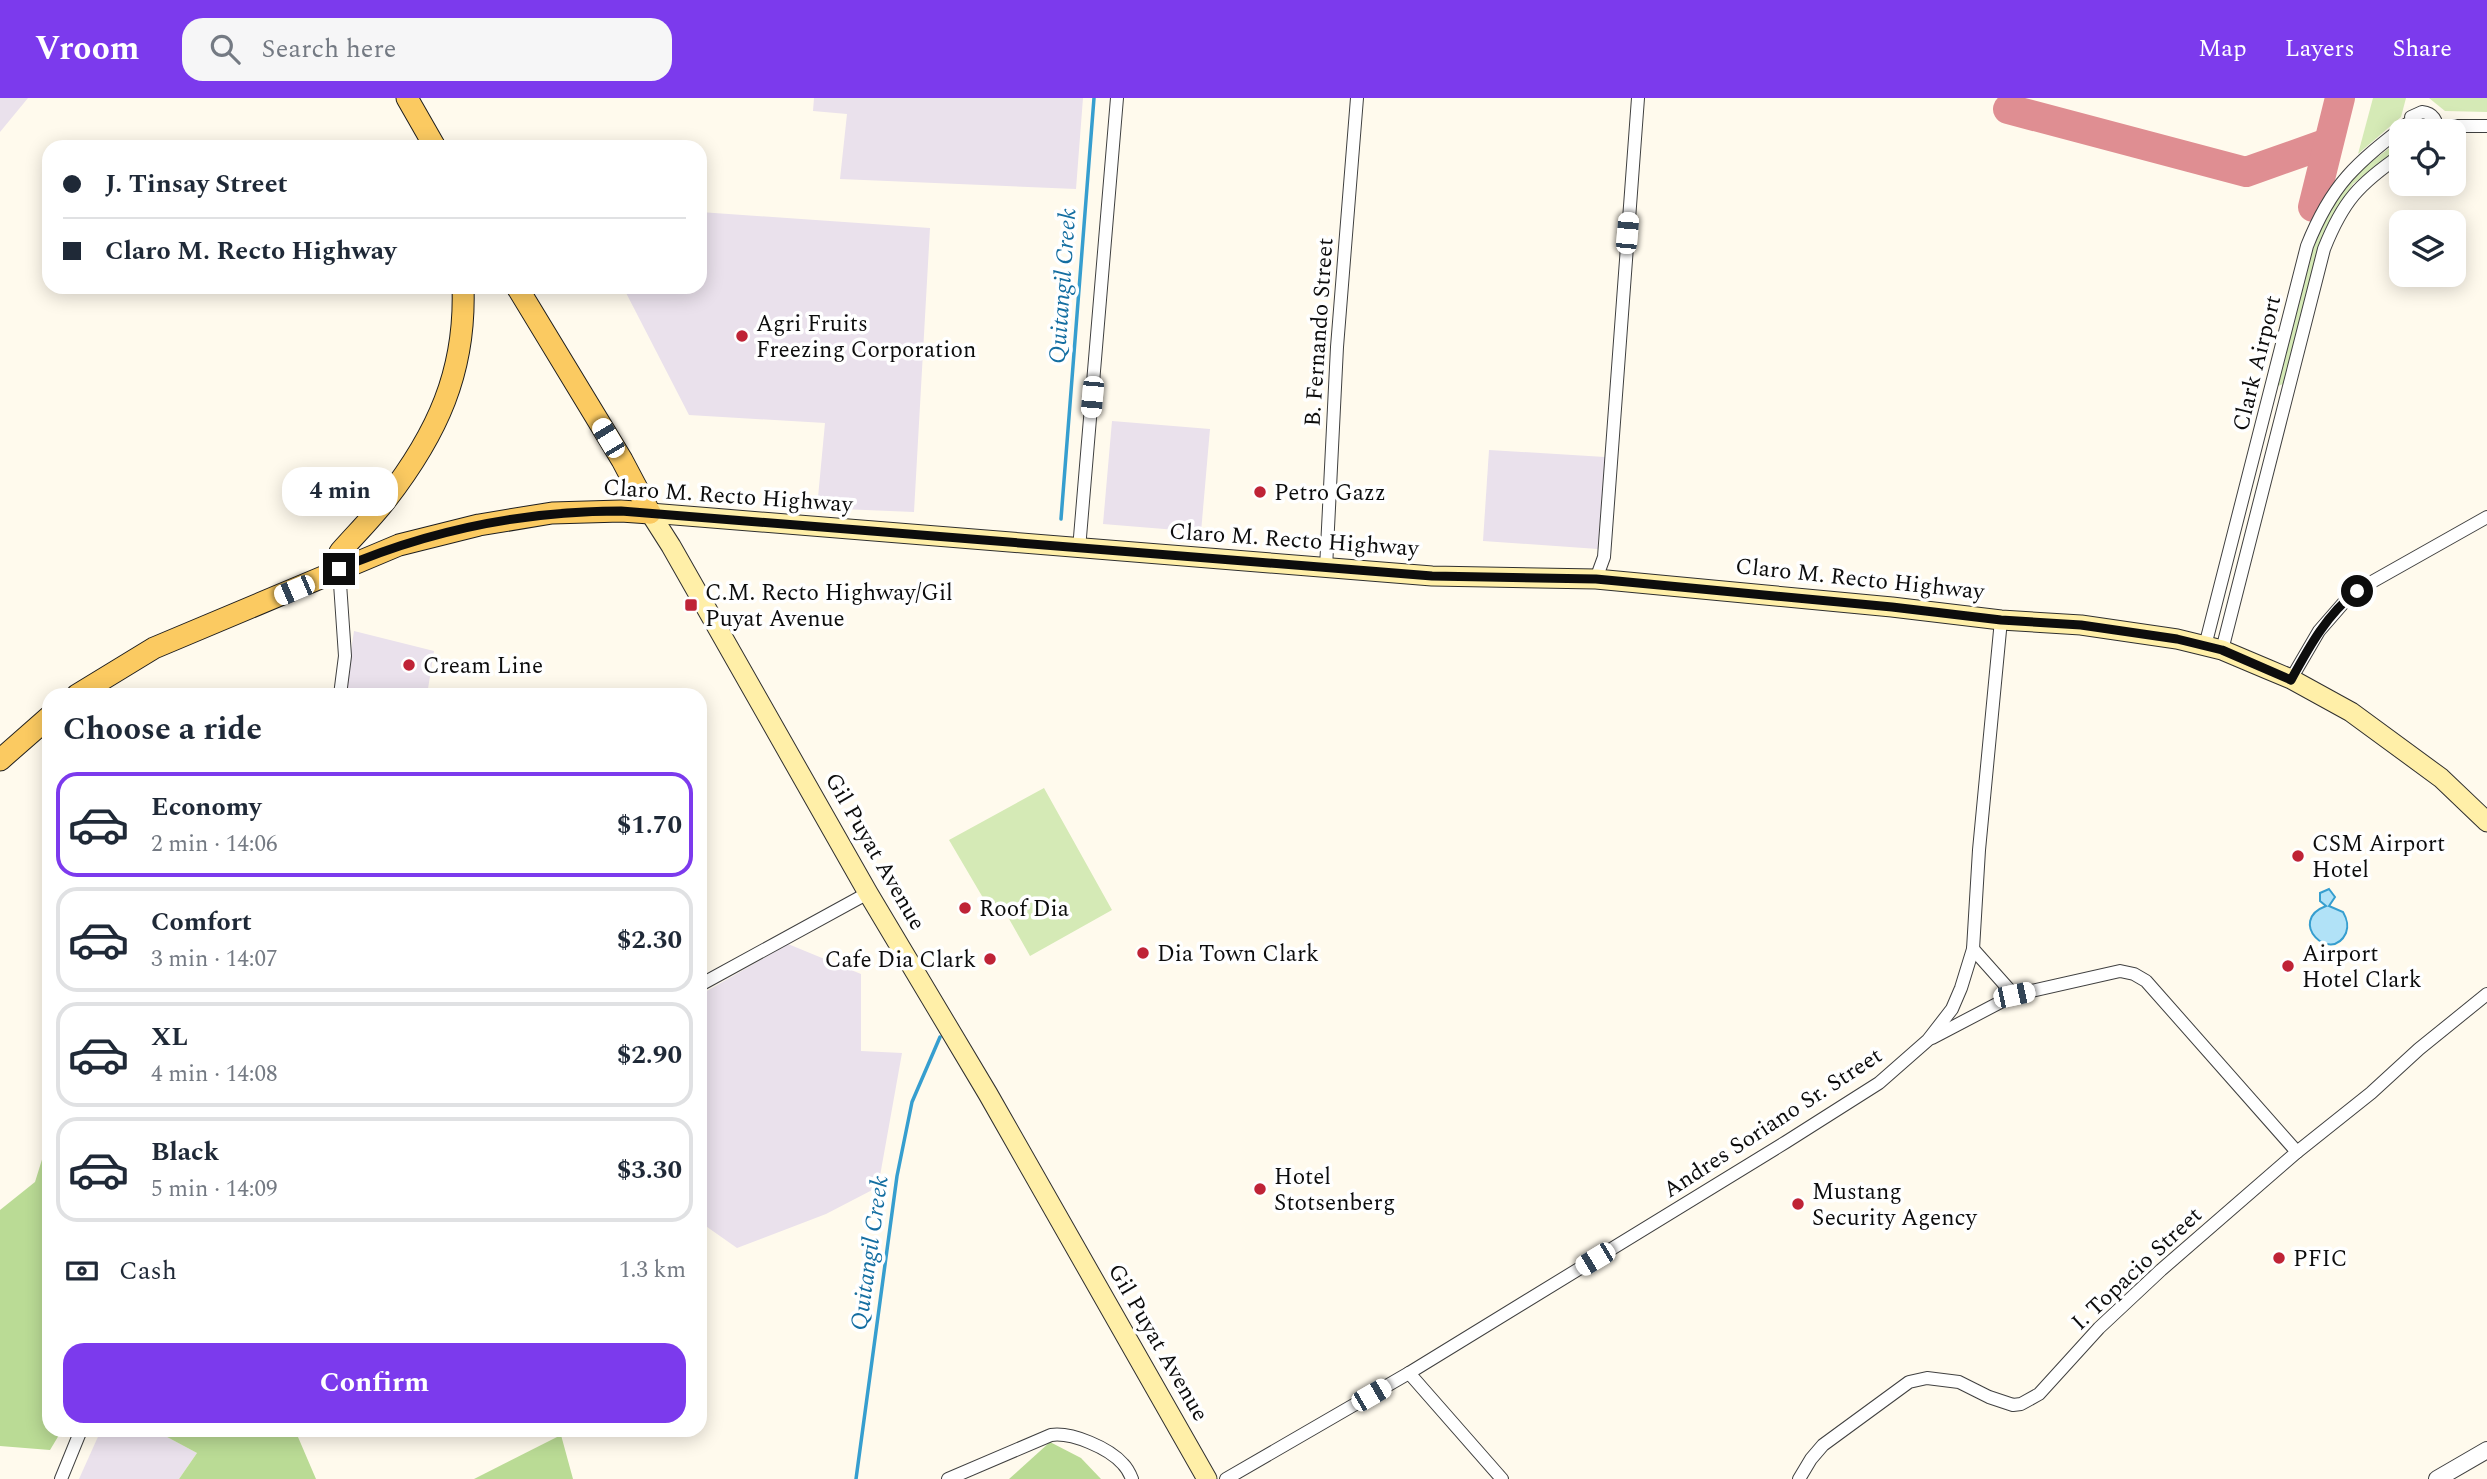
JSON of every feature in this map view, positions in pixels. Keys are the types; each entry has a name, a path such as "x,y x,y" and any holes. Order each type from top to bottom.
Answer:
{"main road":[{"path":"407,98 431,140"},
{"path":"339,569 340,552 380,508 414,462 443,406 457,369 464,314 463,294"},
{"name":"Gil Puyat Avenue","path":"521,294 622,460 650,513 982,1083 1207,1479"},
{"name":"Claro M. Recto Highway","path":"88,688 154,648 380,552 419,539 502,520 582,511 650,513 1432,576 1596,579 2114,629 2177,639 2213,648 2291,680 2351,712 2462,796 2487,822"},
{"path":"0,760 42,723"}],"street":[{"path":"1079,549 1117,98"},
{"name":"B. Fernando Street","path":"1326,568 1337,347 1357,98"},
{"path":"1596,579 1604,557 1638,98"},
{"path":"2410,119 2416,98"},
{"path":"2413,119 2418,112 2426,112 2434,119"},
{"path":"2466,128 2485,127"},
{"name":"Clark Airport","path":"2213,648 2307,246 2325,204 2351,171 2389,140"},
{"name":"Clark Airport","path":"2213,648 2287,396 2318,270 2332,229 2347,202 2363,183 2389,164"},
{"path":"2271,393 2287,396"},
{"path":"2291,680 2319,631 2346,600 2370,583 2487,517"},
{"path":"339,569 345,656 341,688"},
{"name":"Andres Soriano Sr. Street","path":"1226,1479 1409,1373 1868,1090 1928,1040 1952,1009 1973,949 1979,850 2001,620"},
{"path":"707,981 869,893"},
{"path":"1973,949 2014,995"},
{"path":"1928,1040 2014,995 2120,971 2134,974 2146,981 2297,1152"},
{"name":"I. Topacio Street","path":"1799,1479 1823,1445 1909,1382 1927,1378 1959,1382 2013,1405 2021,1404 2039,1394 2129,1299 2297,1152 2487,994"},
{"path":"1409,1373 1502,1479"},
{"path":"948,1479 1051,1435 1060,1434 1078,1437 1104,1451 1122,1463 1132,1479"},
{"path":"61,1479 78,1437"},
{"path":"2437,1479 2487,1450"}],"shaded area":[{"path":"0,98 28,98 0,132"},
{"path":"814,98 1083,98 1076,189 840,179 847,114 813,111"},
{"path":"707,212 930,228 914,512 817,508 825,423 689,415 627,294 707,294"},
{"path":"1112,421 1210,429 1201,532 1103,524"},
{"path":"1489,450 1605,457 1598,549 1483,541"},
{"path":"354,631 434,651 428,688 345,688"},
{"path":"788,944 861,974 861,1051 902,1053 878,1187 826,1214 737,1248 707,1227 707,991"},
{"path":"98,1437 167,1437 197,1453 179,1479 79,1479"}],"green space":[{"path":"2373,98 2406,98 2401,117 2389,119 2389,127 2358,154"},
{"path":"2429,98 2487,98 2487,112 2445,111"},
{"path":"2389,148 2389,156 2353,184 2325,229 2283,384 2278,386 2313,249 2327,214 2345,186"},
{"path":"1044,788 1112,910 1030,956 1000,903 989,908 949,840"},
{"path":"42,1160 42,1437 58,1437 50,1450 0,1446 0,1210 35,1182"},
{"path":"167,1437 298,1437 316,1479 179,1479 197,1453"},
{"path":"562,1437 573,1479 474,1479"},
{"path":"1050,1442 1081,1458 1101,1479 1009,1479"}],"water":[{"path":"2329,889 2335,897 2329,906 2343,912 2347,925 2346,933 2339,942 2331,944 2315,937 2310,921 2315,913 2326,906 2320,901 2320,893"}],"waterway":[{"name":"Quitangil Creek","path":"1061,519 1094,98"},
{"name":"Quitangil Creek","path":"856,1479 897,1176 912,1102 940,1037"}],"taxiway":[{"path":"2313,207 2340,98"},
{"path":"2008,109 2246,172 2328,143"}],"place":[{"name":"Agri Fruits Freezing Corporation","path":"742,336"},
{"name":"Petro Gazz","path":"1260,492"},
{"name":"C.M. Recto Highway/Gil Puyat Avenue","path":"691,605"},
{"name":"Cream Line","path":"409,665"},
{"name":"CSM Airport Hotel","path":"2298,856"},
{"name":"Roof Dia","path":"965,908"},
{"name":"Dia Town Clark","path":"1143,953"},
{"name":"Cafe Dia Clark","path":"990,959"},
{"name":"Airport Hotel Clark","path":"2288,966"},
{"name":"Hotel Stotsenberg","path":"1260,1189"},
{"name":"Mustang Security Agency","path":"1798,1204"},
{"name":"PFIC","path":"2279,1258"}],"route":[{"path":"339,569 399,545 502,520 582,511 677,514 923,537 1432,576 1596,579 2001,620 2081,625 2177,639 2222,650 2291,680 2319,631 2337,609 2357,591"}]}
